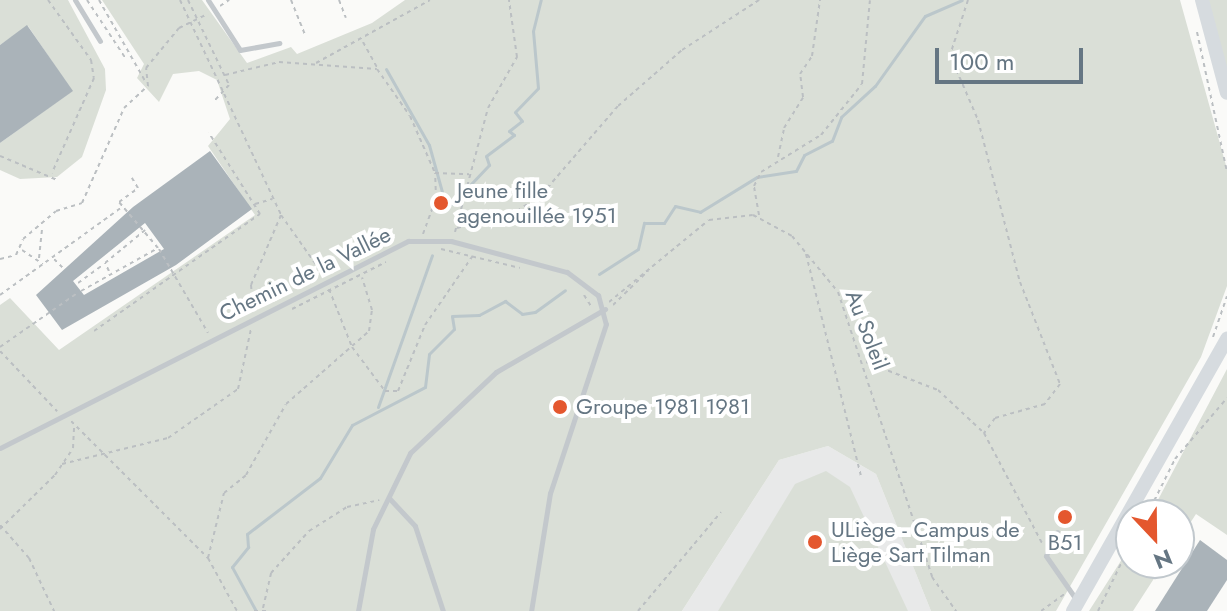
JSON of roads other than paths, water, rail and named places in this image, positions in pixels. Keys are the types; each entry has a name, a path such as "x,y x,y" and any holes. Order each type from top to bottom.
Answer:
{"main road":[{"path":"1202,0 1227,93"},
{"path":"1076,607 1227,339"}],"lane":[{"path":"75,0 100,41"},
{"path":"208,0 240,50 279,43"},
{"name":"Chemin de la Vallée","path":"0,448 253,315 358,263 422,239 451,241 579,276 605,309"},
{"path":"358,611 373,529 410,453 460,404 519,356 605,309 602,341 550,493 531,611"},
{"path":"389,498 415,526 443,611"},
{"path":"1057,532 1046,556 1076,607"}],"waterway":[{"path":"452,204 489,165 486,156 514,135 509,131 522,121 515,112 538,88 533,31 541,0"},
{"path":"599,274 638,249 644,223 664,223 675,206 700,212 757,177 796,171 804,155 832,141 841,117 875,86 925,16 962,0"},
{"path":"386,69 429,145 442,192"},
{"path":"378,407 432,255"},
{"path":"256,611 232,567 248,547 247,534 320,478 352,425 425,387 429,354 454,329 452,316 479,315 505,301 522,314 535,312 565,290"}],"place":[{"name":"Jeune fille agenouillée 1951","path":"441,203"},
{"name":"Groupe 1981 1981","path":"560,407"},
{"name":"B51","path":"1065,517"},
{"name":"ULiège - Campus de Liège Sart Tilman","path":"815,542"}]}
